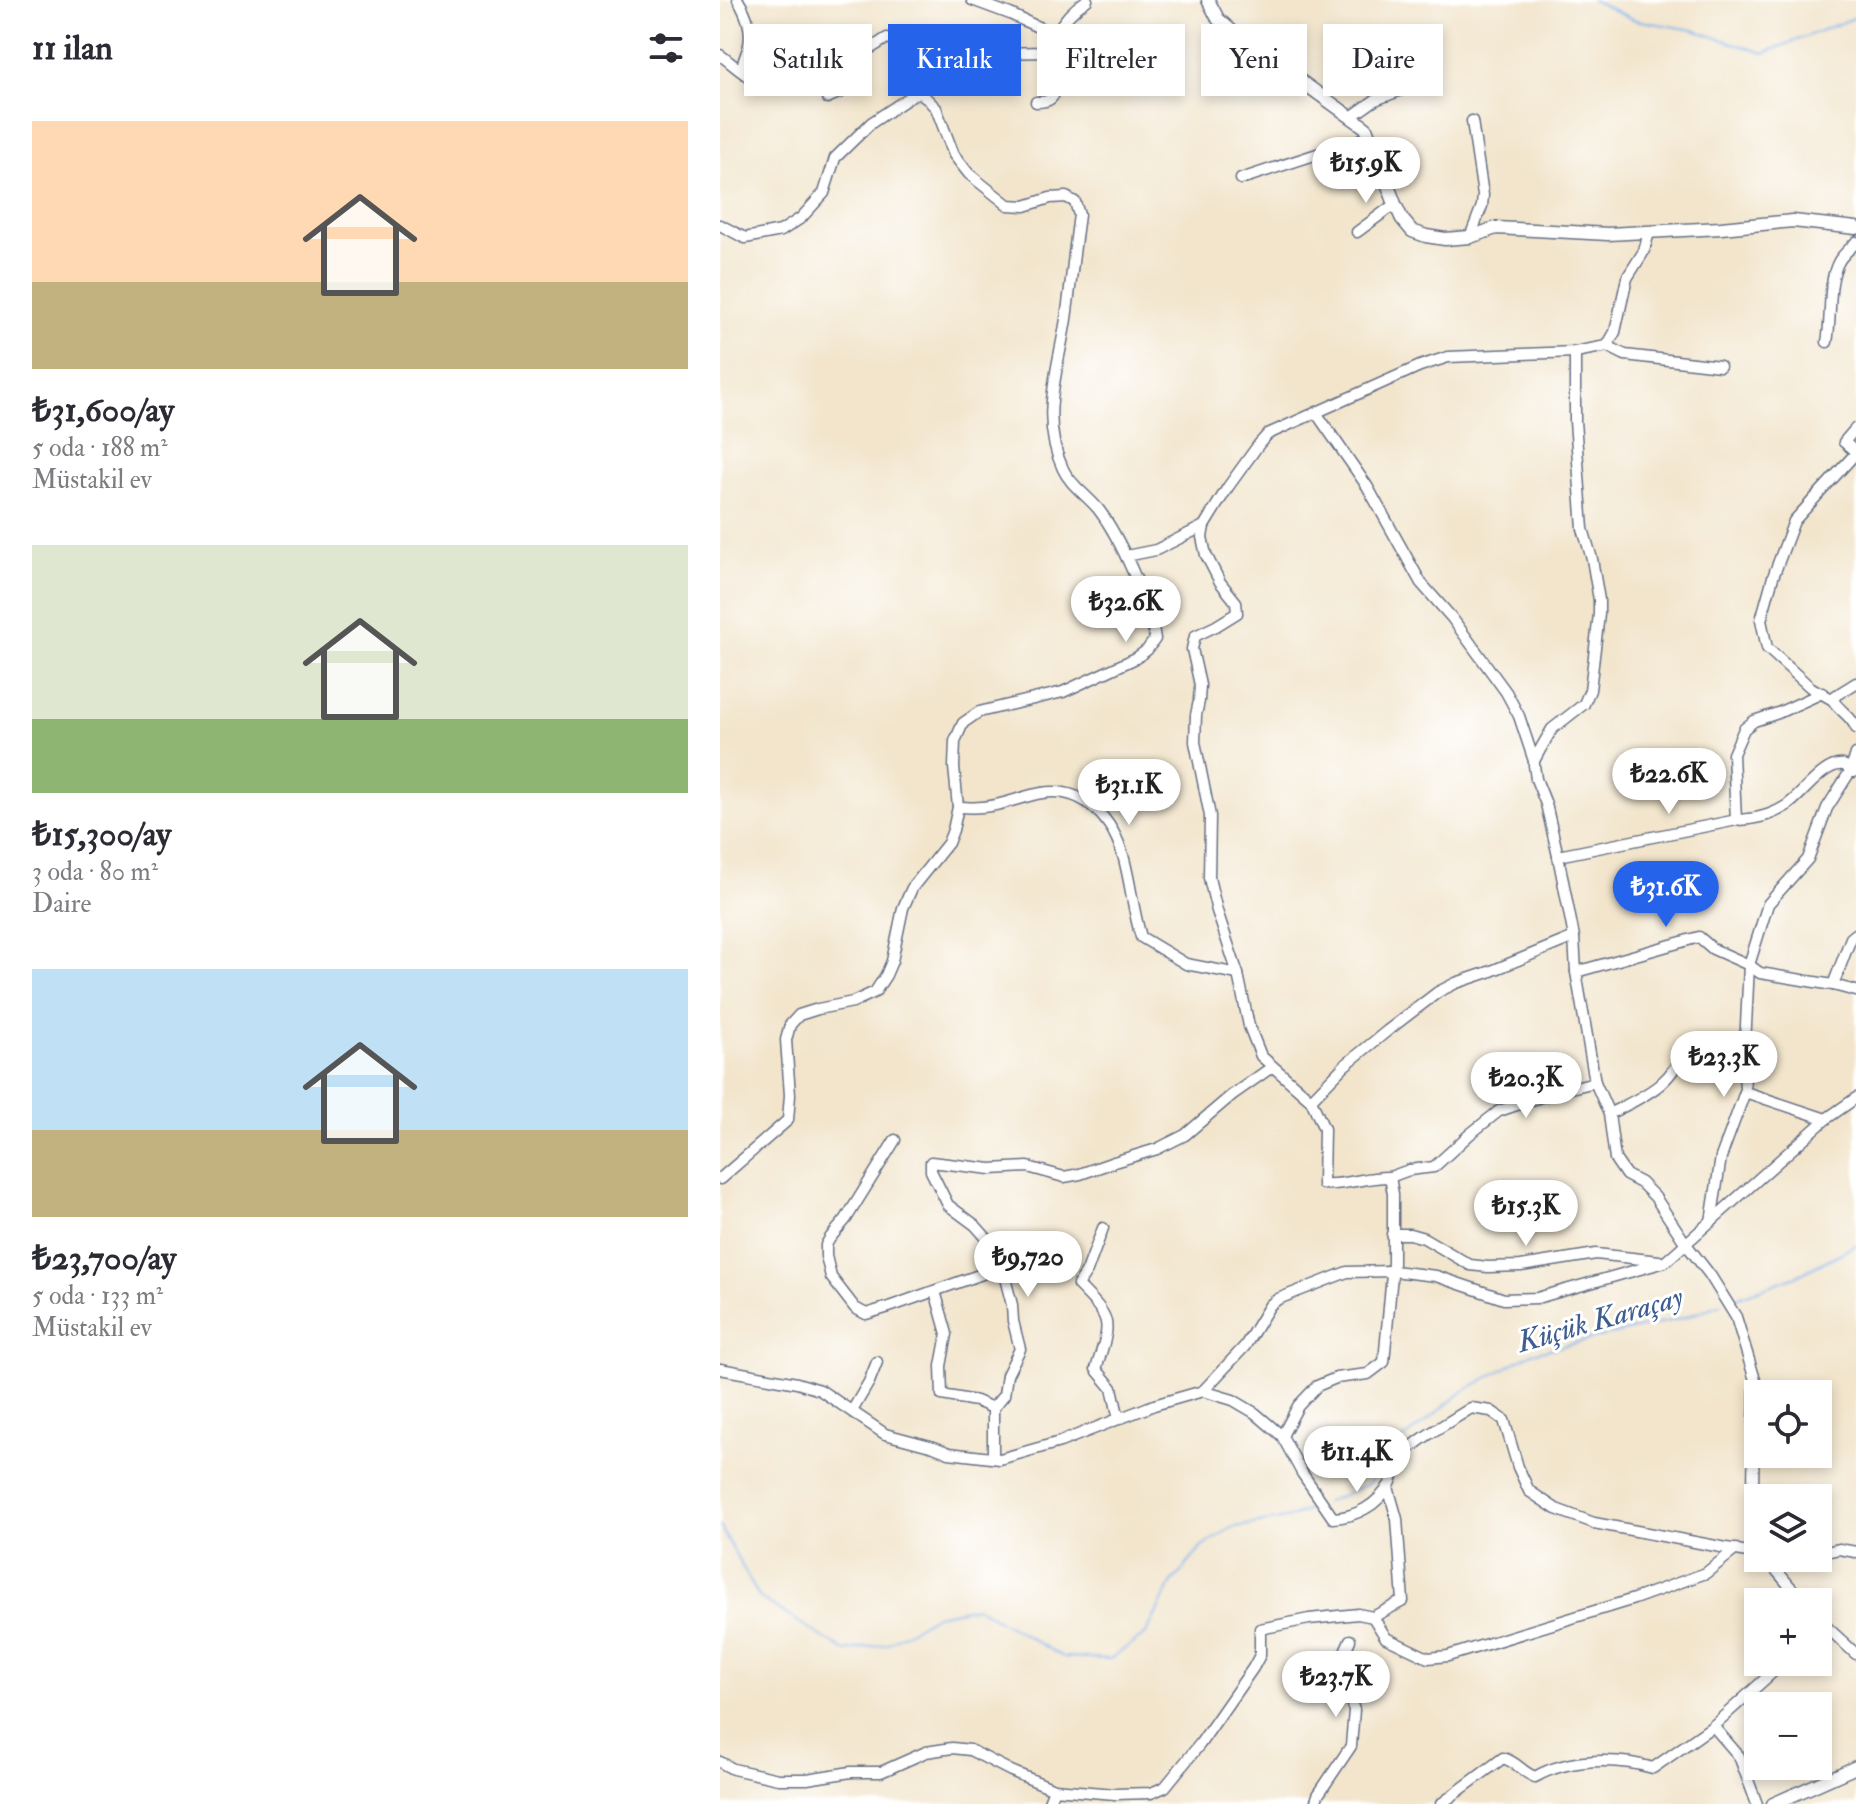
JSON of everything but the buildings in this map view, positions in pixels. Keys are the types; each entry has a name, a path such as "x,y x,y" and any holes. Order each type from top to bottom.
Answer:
{"street":[{"path":"738,0 751,33 742,71"},
{"path":"972,0 1037,26"},
{"path":"1063,24 1074,9 1087,0"},
{"path":"1208,0 1218,19 1234,33 1366,128 1402,219 1412,231 1426,236 1445,239 1470,237 1496,228 1608,234 1793,221 1856,228"},
{"path":"720,55 742,71"},
{"path":"827,98 832,96"},
{"path":"720,225 745,238 781,231 801,218 824,193 835,158 871,123 912,96"},
{"path":"720,1179 788,1120 790,1095 786,1040 790,1025 799,1015 853,1002 875,992 886,975 903,908 912,888 948,843 953,830 958,807 955,741 963,723 979,712 1063,692 1136,658 1155,639 1153,625 1126,556 1098,509 1064,473 1050,423 1053,383 1066,319 1079,215 1075,202 1066,197 1050,198 1025,206 1008,205 969,174 954,155 936,108 924,96"},
{"path":"1036,102 1050,100 1053,96"},
{"path":"1351,117 1386,96"},
{"path":"1470,237 1483,195 1472,121"},
{"path":"1241,179 1369,137"},
{"path":"1357,232 1395,204"},
{"path":"1607,346 1615,332 1627,278 1644,251 1649,232"},
{"path":"1827,342 1831,324 1832,281 1839,261 1856,242"},
{"path":"1595,1082 1499,1111 1434,1167 1409,1170 1390,1177 1373,1176 1335,1185 1323,1184 1324,1129 1311,1100 1261,1056 1249,1026 1238,974 1209,878 1210,816 1195,742 1200,685 1192,649 1195,636 1237,613 1236,602 1220,582 1206,555 1202,537 1204,526 1228,487 1268,434 1420,366 1448,357 1575,352 1607,346 1625,355 1720,366"},
{"path":"1534,761 1552,729 1584,704 1590,690 1599,614 1592,559 1583,529 1575,421 1575,352"},
{"path":"1317,414 1367,486 1421,583 1452,618 1506,692 1519,716 1558,856 1574,937 1576,972 1595,1082 1609,1114 1615,1159 1626,1175 1641,1183 1655,1197 1736,1317 1755,1380 1753,1484"},
{"path":"1856,428 1844,442 1856,452 1794,521 1761,620 1767,648 1810,687 1833,700 1856,728"},
{"path":"1126,556 1156,550 1204,526"},
{"path":"1833,700 1856,683"},
{"path":"1736,820 1733,754 1744,729 1754,721 1822,693"},
{"path":"1711,1222 1721,1157 1745,1092 1749,965 1768,904 1813,851 1827,808 1853,772 1856,754"},
{"path":"1558,856 1768,816 1789,804 1827,768 1843,765 1853,772"},
{"path":"958,807 985,807 1044,792 1069,793 1083,798 1100,814 1117,840 1124,858 1141,937 1186,964 1238,974"},
{"path":"1833,985 1851,938 1856,934"},
{"path":"1311,1100 1344,1066 1438,992 1574,937"},
{"path":"1576,972 1699,937 1713,949 1760,973 1856,991"},
{"path":"1609,1114 1654,1091 1663,1083 1681,1058 1684,1047"},
{"path":"1713,1063 1744,1058"},
{"path":"993,1458 993,1408 1004,1395 1007,1375 1020,1349 1012,1305 998,1251 975,1225 948,1205 931,1171 931,1162 991,1169 1028,1167 1064,1177 1080,1174 1157,1149 1185,1135 1232,1095 1272,1067"},
{"path":"1745,1092 1826,1119"},
{"path":"720,1369 820,1390 885,1434 949,1453 1000,1459 1048,1446 1154,1405 1203,1391 1245,1346 1270,1305 1347,1272 1393,1271 1436,1276 1504,1299 1537,1298 1665,1262 1826,1119 1856,1098"},
{"path":"895,1140 846,1219 826,1245 831,1277 855,1308 866,1314 982,1274 994,1267 998,1251"},
{"path":"1282,1436 1298,1406 1317,1386 1336,1378 1368,1374 1384,1362 1393,1271 1393,1194 1390,1177"},
{"path":"1103,1228 1087,1271 1078,1285 1107,1318 1107,1332 1096,1369 1112,1388 1119,1419"},
{"path":"1392,1234 1424,1238 1470,1265 1488,1267 1521,1266 1596,1254 1665,1262"},
{"path":"935,1291 947,1334 941,1366 942,1395 976,1401 993,1408"},
{"path":"852,1411 877,1362"},
{"path":"1203,1391 1233,1400 1255,1413 1282,1436 1302,1473 1333,1518 1356,1514 1369,1507 1388,1487 1402,1456 1471,1408 1491,1411 1504,1420 1518,1467 1529,1491 1556,1509 1594,1523 1744,1551"},
{"path":"720,1762 733,1769 778,1779 807,1779 851,1772 881,1772 926,1752 952,1748 970,1750 1054,1789 1115,1794 1151,1793 1165,1787 1200,1744 1253,1668 1260,1655 1260,1629 1309,1619 1358,1614 1373,1617 1403,1601 1397,1519 1388,1487"},
{"path":"1373,1617 1386,1638 1428,1658 1448,1656 1634,1599 1706,1573 1736,1549"},
{"path":"1832,1551 1856,1552"},
{"path":"1779,1572 1792,1588"},
{"path":"1832,1635 1856,1654"},
{"path":"1315,1804 1351,1746 1354,1710 1338,1667 1350,1640"},
{"path":"1441,1804 1503,1758 1515,1762 1524,1773 1535,1777 1549,1769 1582,1762 1633,1762 1653,1768 1713,1726 1768,1676"},
{"path":"1713,1726 1739,1756 1757,1804"},
{"path":"1773,1804 1856,1767"},
{"path":"1048,1804 1054,1789"}],"waterway":[{"path":"1592,0 1635,20 1693,30 1764,53 1856,17"},
{"name":"Küçük Karaçay","path":"1731,1300 1801,1274 1856,1245"},
{"name":"Küçük Karaçay","path":"1327,1502 1368,1484 1393,1448 1462,1392 1532,1353 1683,1318 1721,1304"},
{"name":"Küçük Karaçay","path":"720,1526 759,1597 845,1651 887,1644 936,1615 976,1607 1063,1657 1110,1659 1146,1634 1171,1584 1202,1547 1231,1528 1291,1517 1318,1506"}]}
